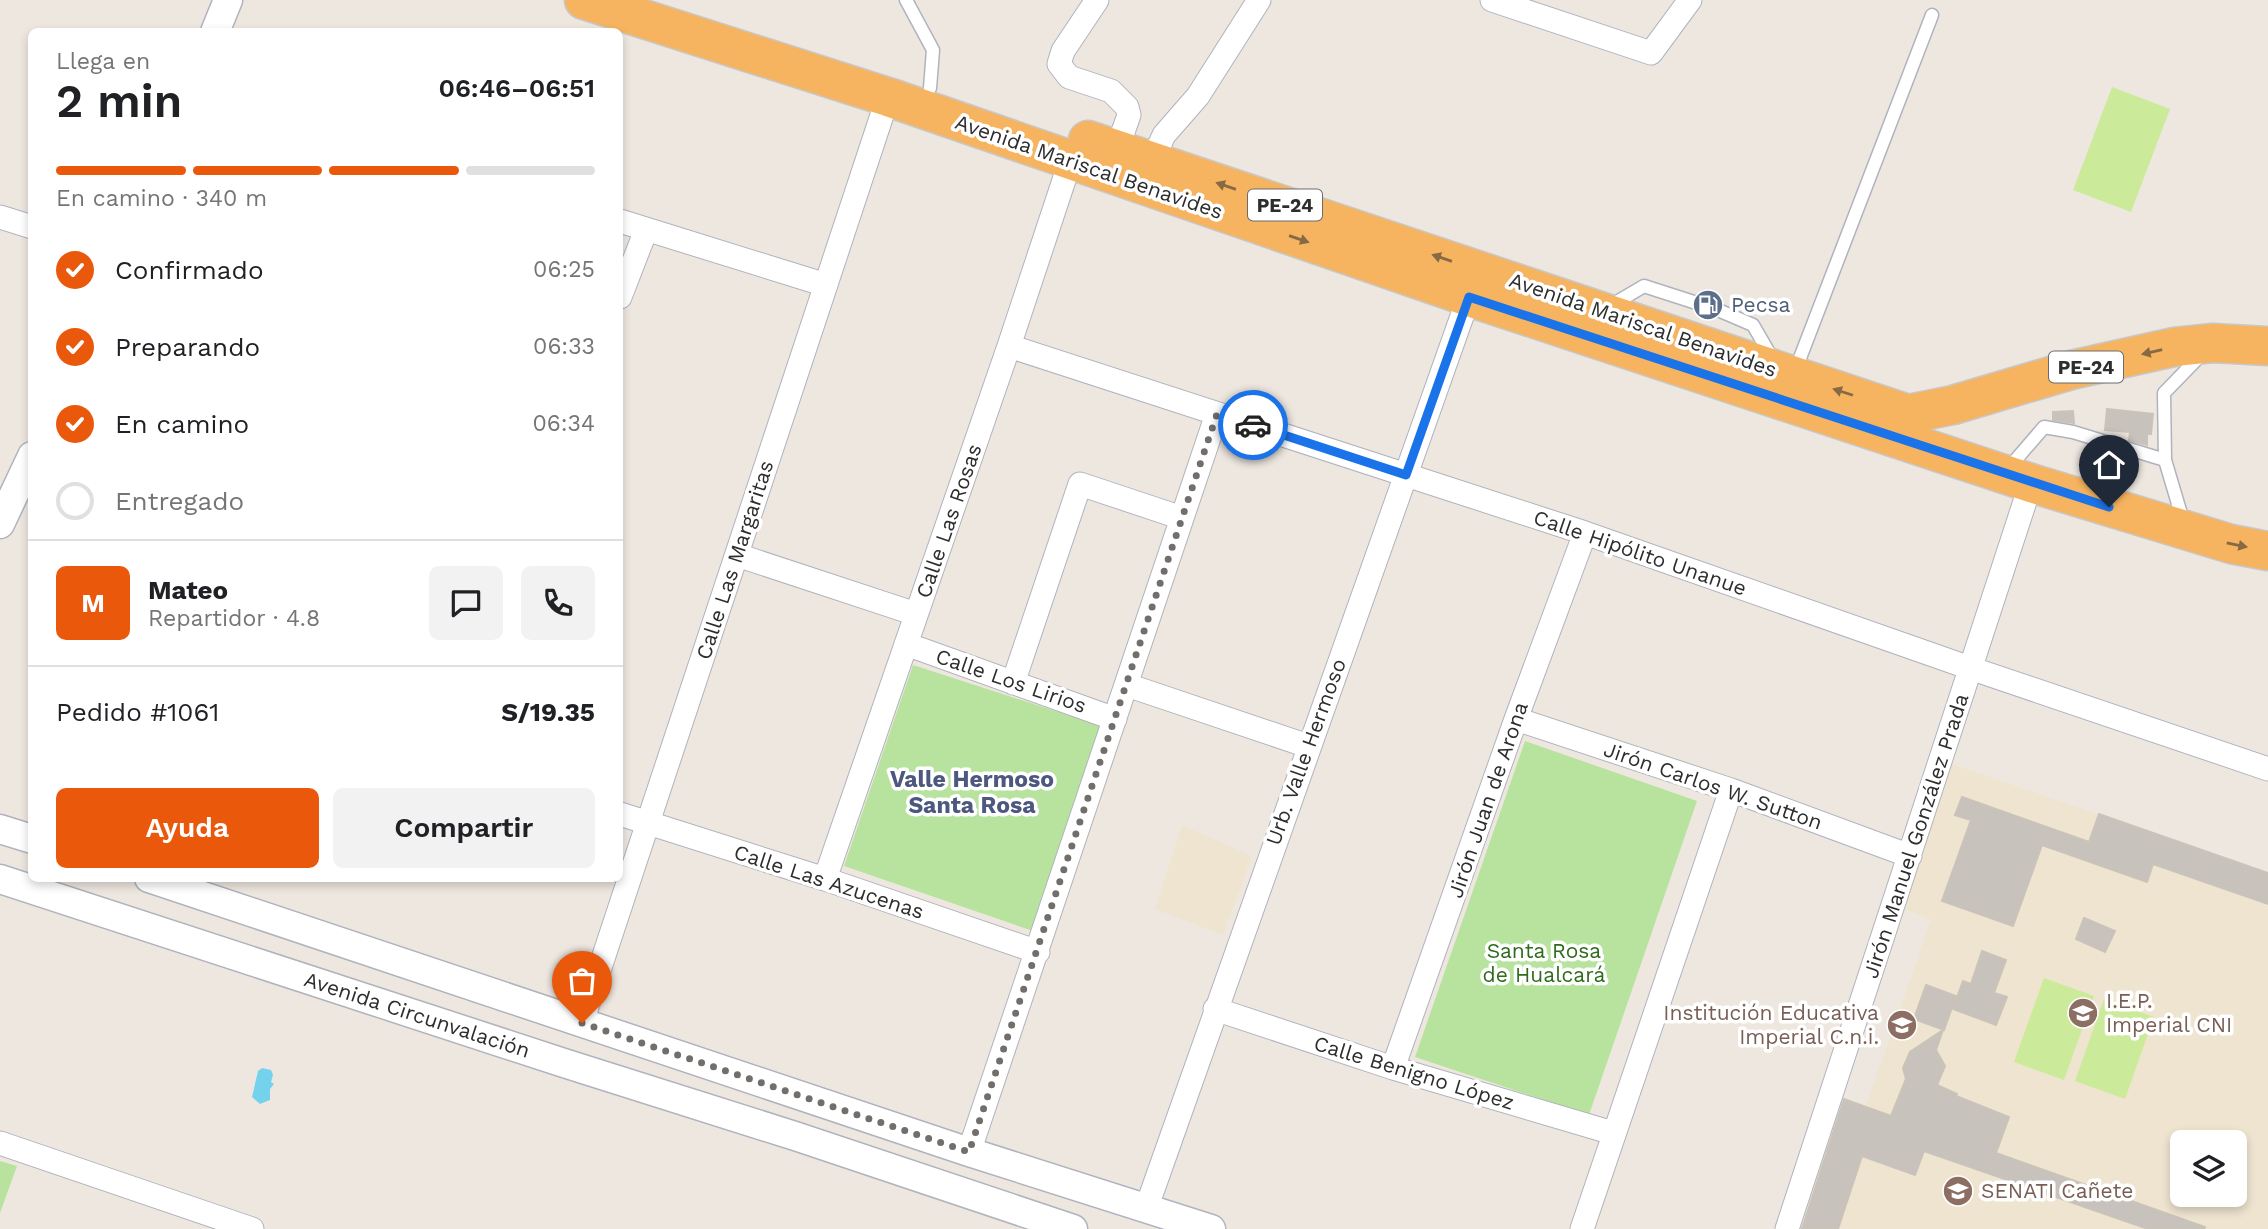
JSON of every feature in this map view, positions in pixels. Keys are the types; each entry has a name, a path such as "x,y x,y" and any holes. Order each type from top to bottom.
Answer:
{"highway":[{"name":"Avenida Mariscal Benavides","path":"584,0 888,97 1070,162 1474,284 1601,311 1908,414 1953,405"},
{"name":"Avenida Mariscal Benavides","path":"660,0 1134,155 1474,284 2018,479"},
{"name":"PE-24","path":"1953,405 2071,370 2174,347 2213,343 2268,346"},
{"path":"1951,457 1948,419 1953,405"},
{"name":"PE-24","path":"2018,479 2231,544 2268,551"}],"street":[{"path":"217,28 228,0"},
{"path":"1097,0 1063,51 1059,64 1069,77 1111,91 1127,107 1134,155 1164,135 1198,96 1261,2"},
{"path":"1492,0 1651,54 1690,0"},
{"name":"Calle Las Margaritas","path":"582,1023 888,97"},
{"name":"Calle Las Rosas","path":"825,879 1070,162"},
{"path":"0,217 28,226"},
{"path":"623,222 826,285"},
{"path":"623,289 646,230"},
{"name":"Urb. Valle Hermoso","path":"1146,1209 1474,284"},
{"name":"Calle Hipólito Unanue","path":"1009,346 1585,534 2268,769"},
{"path":"969,1152 1217,414"},
{"path":"0,523 28,464"},
{"name":"Jirón Manuel González Prada","path":"1787,1229 1970,668 2018,479"},
{"path":"1013,683 1080,484 1182,518"},
{"name":"Jirón Juan de Arona","path":"1393,1068 1516,719 1585,534"},
{"path":"737,555 916,614"},
{"name":"Calle Los Lirios","path":"906,644 1115,719"},
{"path":"1127,685 1308,746"},
{"name":"Jirón Carlos W. Sutton","path":"1516,719 1731,790 1910,856"},
{"path":"1582,1229 1731,790"},
{"name":"Calle Las Azucenas","path":"623,815 825,879 1038,952"},
{"path":"0,829 28,838"},
{"name":"Avenida Circunvalación","path":"0,879 795,1136 1073,1229"},
{"name":"Avenida Circunvalación","path":"161,882 969,1152 1211,1229"},
{"name":"Calle Benigno López","path":"1215,1009 1393,1068 1613,1133"},
{"path":"795,1136 810,1099"},
{"path":"930,1181 942,1142"},
{"path":"0,1143 252,1229"}],"lane":[{"path":"906,0 933,50 930,88"},
{"path":"1786,373 1932,15"},
{"path":"1601,311 1644,286 1712,308 1753,325 1786,373"},
{"path":"2186,531 2165,460 2164,393 2213,343"},
{"path":"2018,479 2044,427 2073,432 2165,460"}],"shaded area":[{"name":"I.E.P. Imperial CNI","path":"1952,764 2268,873 2268,1229 1799,1229 1843,1099 1866,1106 1931,920 1907,910 1904,902"},
{"path":"1182,825 1252,856 1223,935 1155,909"}],"green space":[{"path":"2112,87 2170,109 2131,212 2073,190"},
{"path":"913,665 1102,726 1033,931 844,866"},
{"name":"Santa Rosa de Hualcará","path":"1525,741 1697,801 1589,1115 1415,1057"},
{"path":"2044,978 2094,996 2064,1080 2014,1062"},
{"path":"2104,999 2154,1017 2125,1099 2075,1081"},
{"path":"0,1161 17,1166 0,1213"}],"water":[{"path":"262,1068 271,1070 271,1082 274,1084 270,1089 270,1100 260,1104 252,1097 258,1071"}],"building":[{"path":"2107,409 2153,414 2147,445 2129,440 2130,432 2105,430"},
{"path":"2073,411 2074,423 2053,420 2053,412"},
{"path":"1962,797 2089,842 2099,814 2268,873 2268,904 2153,864 2147,882 2042,845 2013,926 1942,901 1971,820 1955,815"},
{"path":"2084,918 2115,931 2105,952 2076,939"},
{"path":"1982,951 2006,960 1994,993 2007,997 1996,1025 1953,1009 1963,981 1971,984"},
{"path":"1926,985 1956,996 1944,1030 1914,1019"},
{"path":"1943,1030 1936,1050 1945,1066 1937,1085 1957,1094 1956,1096 2009,1117 1996,1153 2205,1227 2204,1229 2148,1229 1924,1151 1915,1175 1862,1156 1838,1229 1802,1229 1844,1099 1891,1116 1906,1079 1903,1068 1910,1052"}],"way so far":[{"path":"582,1023 969,1152 1217,414 1253,425"}],"place":[{"name":"Pecsa","path":"1708,305"},
{"name":"I.E.P. Imperial CNI","path":"2083,1013"},
{"name":"Institución Educativa Imperial C.n.i.","path":"1902,1025"},
{"name":"SENATI Cañete","path":"1958,1191"}],"district":[{"name":"Valle Hermoso Santa Rosa","path":"972,792"}],"route":[{"path":"1253,425 1406,475 1469,297 2031,484 2109,507"}]}
